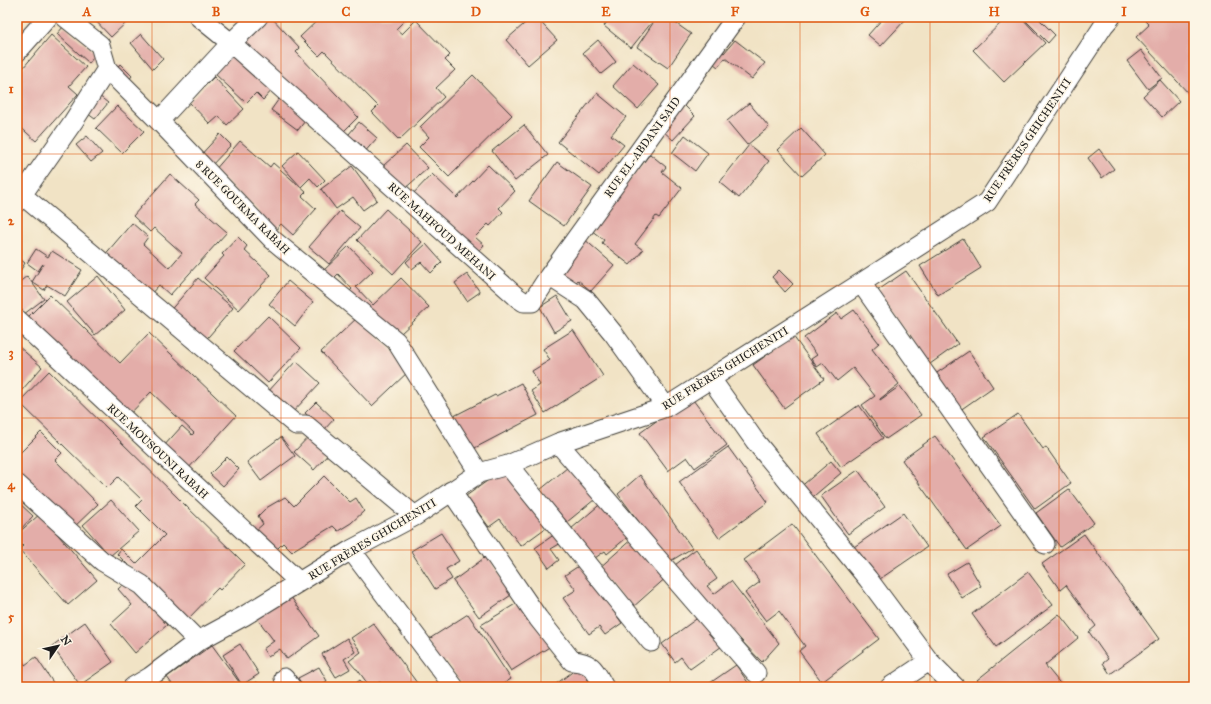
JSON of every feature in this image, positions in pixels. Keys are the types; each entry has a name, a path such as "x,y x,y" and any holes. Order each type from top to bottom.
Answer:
{"street":[{"path":"17,52 48,17"},
{"name":"8 RUE GOURMA RABAH","path":"65,17 100,45 107,69 273,240 396,341 479,472"},
{"name":"RUE MAHFOUD MEHANI","path":"199,17 231,43 518,298 524,302 532,302 549,276"},
{"path":"159,121 231,43 258,17"},
{"name":"RUE EL-ABDANI SAID","path":"549,276 736,17"},
{"name":"RUE FRÈRES GHICHENITI","path":"133,687 154,682 198,641 244,616 351,550 415,516 479,472 508,465 558,442 666,407 987,202 1104,25 1111,17"},
{"path":"107,69 73,122 20,199 296,425 306,425 415,516"},
{"path":"549,276 586,300 613,333 666,407"},
{"path":"861,283 1046,544"},
{"name":"RUE MOUSOUNI RABAH","path":"17,319 300,582"},
{"path":"710,379 754,440 868,579 929,661 955,687"},
{"path":"558,442 756,672"},
{"path":"508,465 651,642"},
{"path":"17,484 102,561 142,585 198,641"},
{"path":"451,491 548,630 572,661 582,661 593,667 604,687"},
{"path":"351,550 454,687"},
{"path":"890,687 929,661"}],"building":[{"path":"92,17 132,17 111,37"},
{"path":"271,17 300,48 296,52 358,117 333,142 241,46"},
{"path":"321,17 403,17 406,19 396,29 402,34 416,20 450,55 445,60 455,70 436,88 444,97 399,140 372,112 378,106 324,51 319,56 300,37"},
{"path":"532,17 536,17 557,40 528,65 506,40"},
{"path":"611,17 656,17 631,48 604,26"},
{"path":"657,17 667,17 691,34 668,68 637,47"},
{"path":"884,17 904,17 906,19 881,46 868,35"},
{"path":"1007,17 1021,17 1045,43 1004,82 973,50"},
{"path":"1030,17 1037,17 1055,35 1048,43 1026,21"},
{"path":"1149,17 1194,17 1194,91 1190,95 1136,37 1149,25 1145,21"},
{"path":"64,26 96,54 89,63 57,34"},
{"path":"141,34 163,59 153,69 131,43"},
{"path":"51,35 86,67 69,86 78,94 36,141 17,124 17,75"},
{"path":"598,40 616,62 601,74 583,53"},
{"path":"735,40 765,63 752,79 725,58 718,67 710,61 719,49 724,53"},
{"path":"237,49 276,86 263,100 256,93 246,103 214,73"},
{"path":"1141,50 1162,78 1148,89 1127,61"},
{"path":"633,63 659,85 638,109 613,86"},
{"path":"120,64 132,76 127,82 115,70"},
{"path":"473,75 512,115 449,177 419,147 429,137 420,127"},
{"path":"214,77 244,109 227,125 219,116 210,124 189,102"},
{"path":"1160,80 1179,101 1162,117 1143,96"},
{"path":"89,88 108,103 95,119 76,105"},
{"path":"597,93 626,117 611,135 624,145 599,175 558,142"},
{"path":"281,96 308,117 298,130 271,110"},
{"path":"749,103 769,127 747,145 727,121"},
{"path":"684,105 695,116 673,140 662,130"},
{"path":"117,106 144,131 122,153 96,128"},
{"path":"359,122 377,138 362,155 344,140"},
{"path":"524,125 548,155 515,181 492,151"},
{"path":"801,128 825,155 802,176 778,150"},
{"path":"220,134 231,145 208,169 197,159"},
{"path":"685,135 708,153 695,171 672,153"},
{"path":"87,136 102,153 91,162 76,145"},
{"path":"240,141 270,167 273,163 306,192 302,196 316,209 293,235 281,224 274,232 257,216 260,212 214,171"},
{"path":"406,145 428,168 393,199 372,176"},
{"path":"749,145 769,161 739,198 720,182"},
{"path":"1099,149 1114,169 1102,178 1088,158"},
{"path":"298,151 325,180 318,187 310,178 301,187 282,166"},
{"path":"650,154 666,167 662,172 682,188 659,218 656,216 635,244 643,250 630,265 602,243 604,240 591,230"},
{"path":"557,162 592,187 564,226 529,201"},
{"path":"488,165 515,191 499,208 503,212 490,226 488,224 475,237 484,245 471,259 408,199 432,174 457,198"},
{"path":"352,166 377,200 363,210 353,197 336,209 321,189"},
{"path":"170,174 199,200 195,204 227,232 170,295 159,285 148,297 103,257 132,223 148,237 143,244 169,268 182,253 154,228 150,232 133,216"},
{"path":"386,209 422,242 393,274 357,240"},
{"path":"340,211 360,228 329,264 309,247"},
{"path":"238,237 247,246 244,250 271,275 239,310 204,278 224,256 222,254"},
{"path":"583,238 614,265 591,291 578,280 572,287 555,271"},
{"path":"963,239 981,268 938,295 920,266"},
{"path":"426,244 442,262 431,273 421,262 412,269 406,262"},
{"path":"349,246 373,271 356,287 373,305 401,278 429,307 400,334 346,295 352,289 338,274 331,281 322,272"},
{"path":"36,249 48,257 52,251 82,270 65,296 47,285 44,290 32,282 43,264 38,271 27,263"},
{"path":"17,257 25,263 17,276"},
{"path":"779,270 793,284 785,292 772,277"},
{"path":"906,271 958,344 930,364 877,291"},
{"path":"467,274 480,292 467,301 455,283"},
{"path":"27,276 44,299 20,317 17,314 17,284"},
{"path":"98,276 125,310 95,335 67,302"},
{"path":"198,278 233,308 203,343 168,313"},
{"path":"288,281 313,302 295,326 269,304"},
{"path":"50,295 120,363 149,333 236,416 187,470 163,447 182,426 192,435 194,433 151,392 126,418 27,318"},
{"path":"557,296 572,321 554,332 540,307"},
{"path":"854,310 879,343 872,349 899,384 880,400 900,386 921,415 886,439 862,405 875,396 853,368 837,381 823,363 817,367 811,359 817,355 804,338 837,313 841,319"},
{"path":"268,316 301,348 268,383 234,351"},
{"path":"359,316 410,370 372,406 321,352"},
{"path":"573,330 603,376 545,413 531,391 540,385 532,371 550,360 543,349"},
{"path":"793,336 824,379 784,408 753,365"},
{"path":"17,345 42,367 22,390 17,386"},
{"path":"969,351 993,387 956,413 931,377"},
{"path":"296,361 320,383 291,414 267,393"},
{"path":"49,371 245,564 220,590 218,588 185,622 117,554 121,549 136,564 165,535 136,506 142,500 118,477 107,488 19,402"},
{"path":"521,383 538,415 469,451 452,417"},
{"path":"690,396 727,445 695,468 687,457 668,471 640,433"},
{"path":"316,402 334,419 324,430 305,413"},
{"path":"859,405 883,438 841,467 818,434"},
{"path":"17,412 22,417 17,423"},
{"path":"1018,414 1043,449 1046,447 1071,483 1035,509 984,437"},
{"path":"41,432 62,453 55,460 98,504 70,531 17,476 17,456"},
{"path":"311,434 331,451 314,470 294,452"},
{"path":"935,436 1001,526 967,550 902,460"},
{"path":"281,437 295,456 261,481 247,462"},
{"path":"728,447 768,502 719,538 679,482"},
{"path":"227,457 239,469 223,486 210,474"},
{"path":"831,461 841,473 808,501 798,489"},
{"path":"573,463 600,495 567,522 540,490"},
{"path":"504,469 547,527 521,546 500,519 489,527 466,496"},
{"path":"858,470 885,507 848,534 821,496"},
{"path":"640,475 692,548 669,562 618,494"},
{"path":"324,476 350,502 356,498 364,511 351,523 338,531 333,526 292,552 283,543 274,552 254,532 263,524 258,516 266,508 285,497 294,506"},
{"path":"1069,489 1094,523 1060,547 1036,513"},
{"path":"111,500 139,531 110,556 83,525"},
{"path":"17,501 33,516 17,533"},
{"path":"604,501 631,534 607,554 605,551 595,558 571,529"},
{"path":"903,513 927,547 874,583 851,549"},
{"path":"40,514 97,580 68,605 19,549 23,546 17,540 17,534"},
{"path":"792,524 879,639 822,682 799,651 805,646 779,611 766,621 745,593 760,582 744,560"},
{"path":"441,533 459,561 446,569 452,579 435,589 411,551"},
{"path":"555,534 561,543 551,549 559,560 549,568 535,548"},
{"path":"1084,534 1159,639 1110,674 1103,663 1108,659 1089,632 1096,626 1066,585 1060,590 1042,564"},
{"path":"634,537 669,575 632,608 597,570"},
{"path":"696,549 717,579 707,586 714,594 731,581 779,643 762,662 671,568"},
{"path":"487,556 514,593 479,617 453,581"},
{"path":"967,562 981,586 962,598 947,574"},
{"path":"580,565 622,623 605,635 599,627 589,634 563,598 576,590 565,575"},
{"path":"1028,572 1053,605 996,647 972,614"},
{"path":"128,580 167,625 135,653 111,624 132,605 118,589"},
{"path":"288,593 319,636 287,659 280,649 268,657 263,649 274,641 256,617"},
{"path":"522,600 551,646 511,671 481,625"},
{"path":"468,614 511,679 498,687 464,687 446,661 441,665 426,641"},
{"path":"703,614 725,644 690,669 681,657 675,662 662,644"},
{"path":"1059,614 1078,638 1045,665 1063,687 983,687 977,680"},
{"path":"85,622 113,662 80,685 52,646"},
{"path":"373,623 420,687 384,687 380,682 373,687 370,687 349,661 361,652 351,638"},
{"path":"347,638 355,652 344,659 350,669 336,677 322,654"},
{"path":"240,644 259,674 242,685 223,655"},
{"path":"212,645 242,686 174,687 167,677"},
{"path":"36,657 56,687 17,687 19,684 17,681 17,660 21,658 25,665"},
{"path":"736,665 751,687 714,687 710,683"},
{"path":"319,667 327,681 317,687 303,687 298,678"},
{"path":"579,667 593,687 552,687"},
{"path":"360,680 366,687 351,687"},
{"path":"257,682 261,687 249,687"}]}
